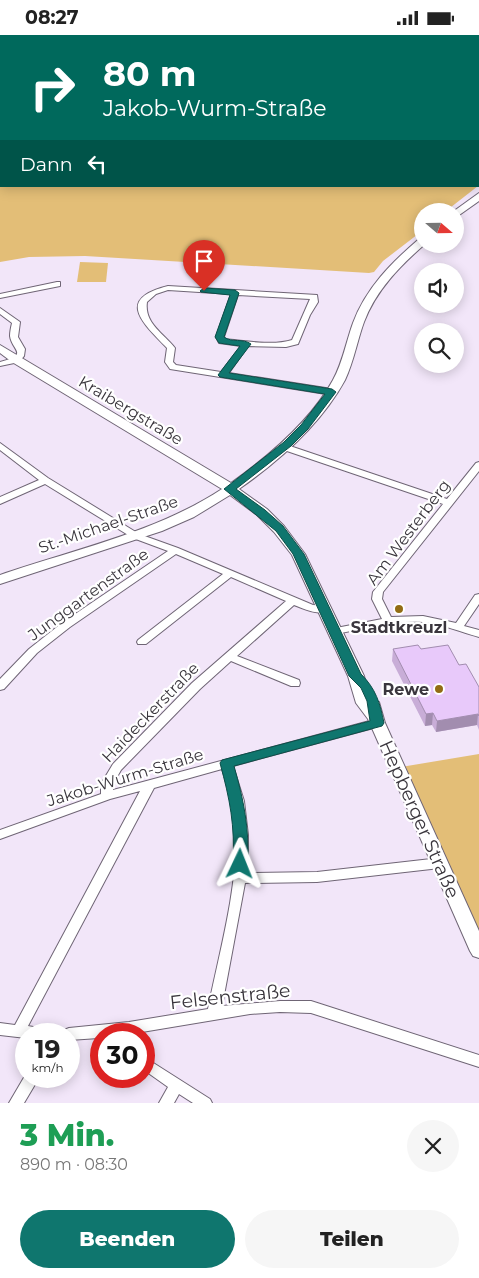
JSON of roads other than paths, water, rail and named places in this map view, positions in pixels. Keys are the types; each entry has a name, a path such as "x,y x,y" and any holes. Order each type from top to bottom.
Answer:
{"street":[{"path":"464,208 479,196"},
{"name":"St.-Michael-Straße","path":"0,581 136,536 185,517 230,489 284,447 304,427 332,392 349,360 358,326 366,307 392,268 414,248"},
{"path":"0,295 57,284"},
{"path":"235,293 220,337 222,341 228,343 286,345 295,342 306,315 314,302 314,297 168,289 153,292 147,296 141,307 142,313 154,331 171,348 170,366 332,392"},
{"path":"0,311 16,322 14,337 21,349 20,356 16,360 0,364"},
{"path":"223,375 246,344"},
{"name":"Kraibergstraße","path":"0,348 16,360 230,489"},
{"path":"0,446 45,480 136,536 292,601 316,610 325,609"},
{"path":"284,447 448,502"},
{"name":"Am Westerberg","path":"388,621 377,599 378,592 479,465"},
{"path":"0,501 45,480"},
{"name":"Hepberger Straße","path":"230,489 262,512 280,529 298,554 356,676 364,703 376,719 479,950"},
{"name":"Junggartenstraße","path":"0,686 33,651 66,625 174,551"},
{"path":"142,642 229,574"},
{"path":"458,627 479,597"},
{"name":"Haideckerstraße","path":"107,796 107,784 117,767 196,686 292,601"},
{"path":"335,631 388,621 420,619 458,627 479,634"},
{"path":"228,656 294,683"},
{"name":"Jakob-Wurm-Straße","path":"0,835 107,796 376,719"},
{"path":"214,1013 240,878 242,835 238,801 226,763"},
{"path":"23,1023 149,785"},
{"path":"240,878 317,877 440,863"},
{"name":"Felsenstraße","path":"155,1024 214,1013 285,1005 311,1007 479,1061"},
{"path":"0,1029 15,1032"},
{"path":"155,1070 205,1103"},
{"path":"166,1103 177,1085"},
{"path":"16,1103 25,1088"}],"place":[{"name":"Stadtkreuzl","path":"399,609"},
{"name":"Rewe","path":"439,689"}]}
